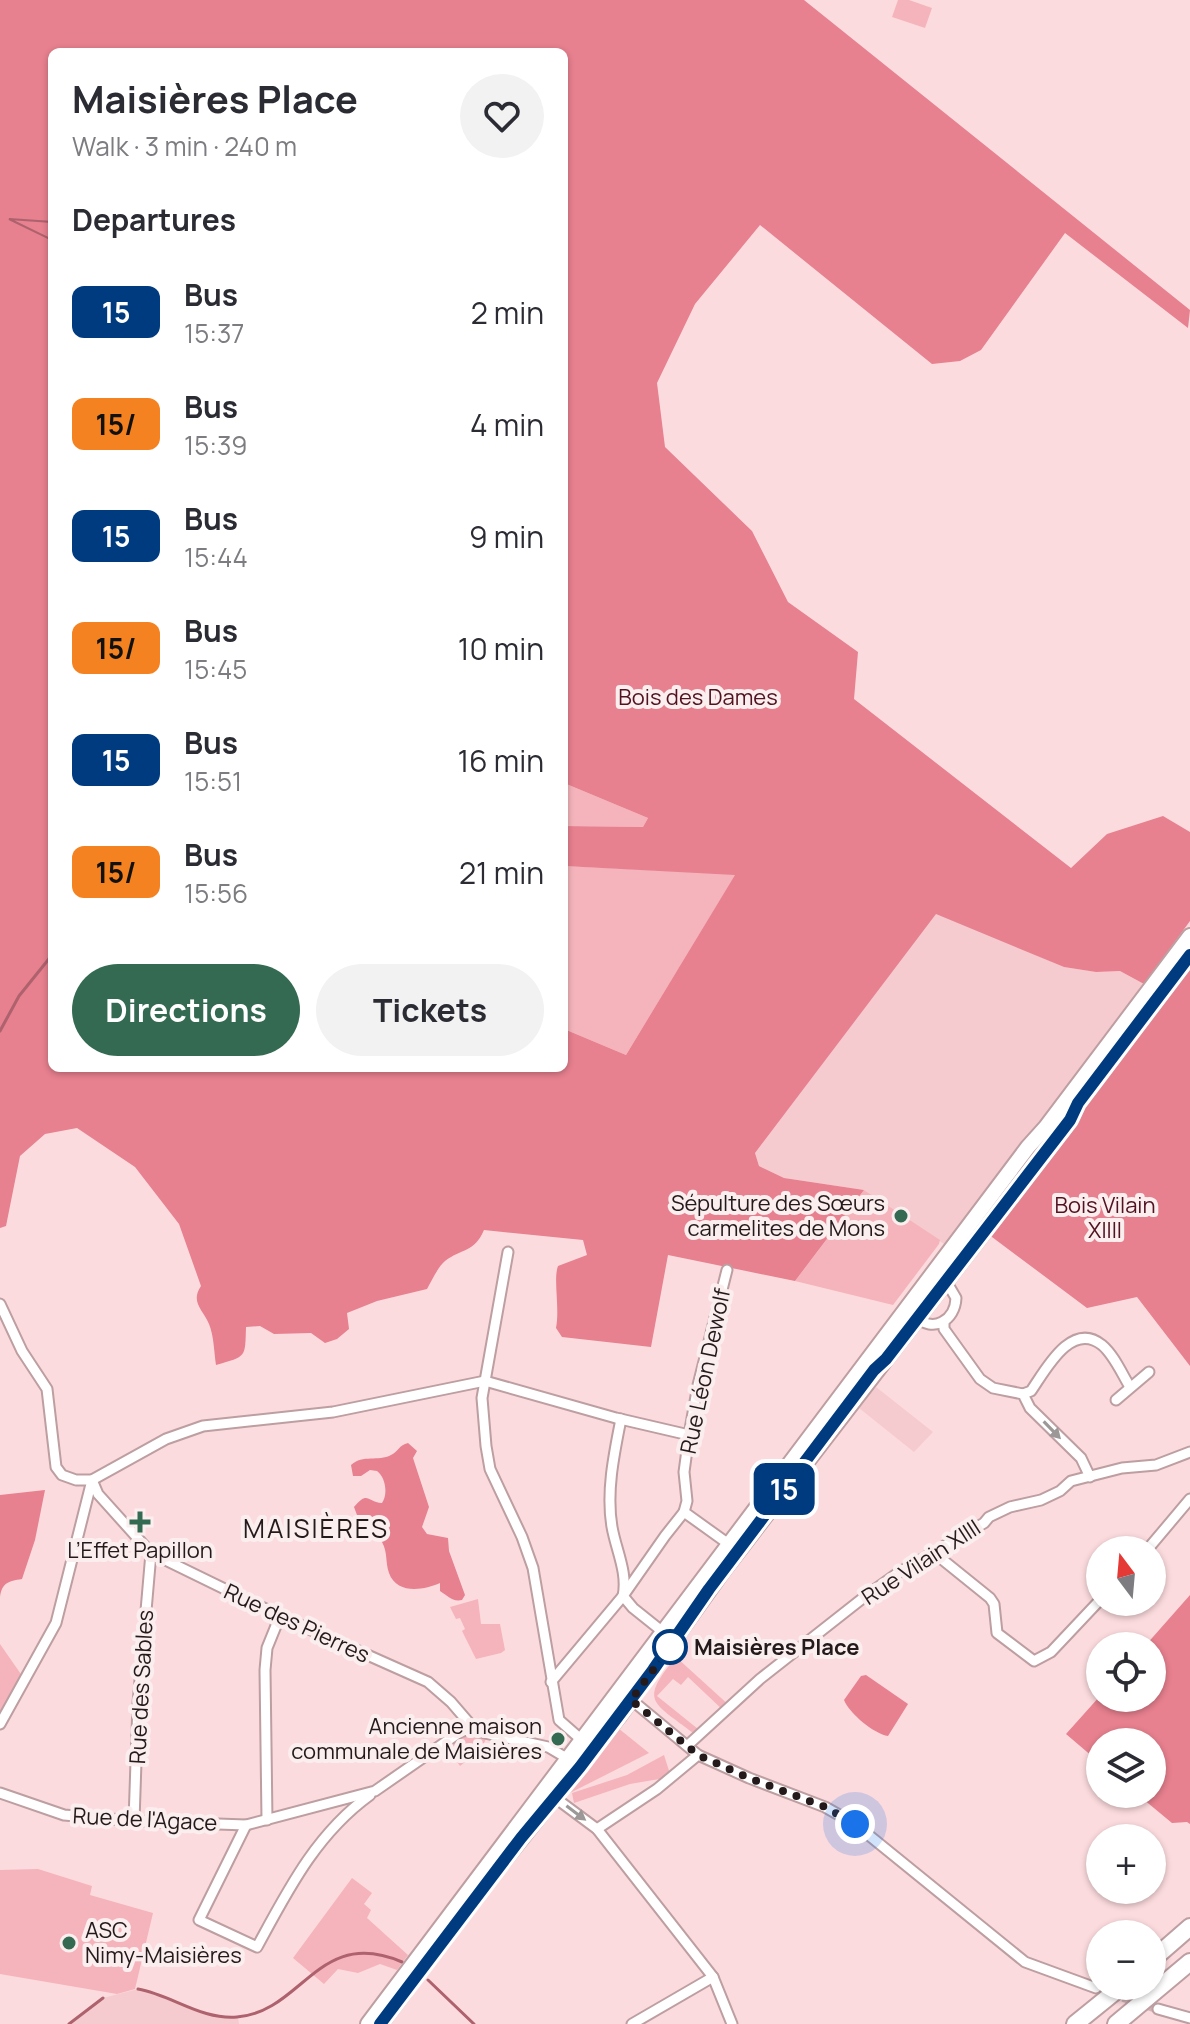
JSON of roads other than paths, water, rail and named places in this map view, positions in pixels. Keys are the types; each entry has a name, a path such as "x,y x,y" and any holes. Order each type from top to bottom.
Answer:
{"highway":[{"path":"1166,1948 1190,1927"},
{"path":"1116,2024 1190,1962"},
{"path":"1075,2024 1105,2000"}],"main road":[{"path":"626,1695 663,1632 1190,936"},
{"path":"368,2024 574,1763 1070,1120 1078,1103 1190,955"},
{"path":"380,2024 554,1797 574,1763"}],"street":[{"path":"508,1252 485,1381 482,1413 488,1457 533,1568 559,1720 587,1745"},
{"name":"Rue Léon Dewolf","path":"684,1512 687,1501 684,1472 689,1435 727,1270"},
{"path":"913,1301 916,1319 931,1324 944,1322 951,1316 956,1303 946,1281"},
{"path":"0,1304 18,1344 47,1389 54,1460 59,1472 76,1480 92,1480 166,1439 203,1426 333,1412 485,1381 689,1435"},
{"path":"944,1322 944,1329 980,1379 993,1388 1023,1394 1031,1391 1064,1346 1079,1340 1093,1340 1102,1345 1130,1387"},
{"path":"1116,1400 1149,1372"},
{"path":"1023,1394 1030,1408 1081,1458 1090,1477"},
{"path":"621,1419 613,1459 611,1517 625,1579 623,1596 663,1632"},
{"path":"1188,1453 1190,1465"},
{"name":"Rue Vilain XIIII","path":"688,1745 760,1679 824,1628 898,1573 984,1523 989,1517 1010,1507 1041,1500 1060,1491 1071,1481 1122,1468 1156,1465 1188,1453"},
{"path":"0,1724 56,1623 92,1480"},
{"name":"Rue des Pierres","path":"92,1480 98,1494 151,1553 280,1616 428,1682 451,1702 473,1728"},
{"path":"1159,1536 1190,1499"},
{"path":"551,1682 623,1596 684,1512 730,1545"},
{"path":"933,1552 990,1598 994,1604 997,1633 1034,1661 1051,1652 1086,1615"},
{"name":"Rue des Sables","path":"134,1821 138,1703 151,1553"},
{"path":"267,1820 265,1670 267,1648 280,1616"},
{"path":"626,1695 698,1755 855,1824 1025,1962 1086,1984"},
{"path":"473,1728 482,1733 548,1747 574,1763"},
{"name":"Rue de l'Agace","path":"246,1825 199,1920 257,1947 309,1856 342,1817 460,1732 473,1728"},
{"path":"597,1829 657,1789 698,1755"},
{"name":"Rue de l'Agace","path":"0,1793 64,1815 246,1825 375,1791"},
{"path":"554,1797 597,1829 713,1977 732,2024"},
{"path":"633,2024 713,1977"},
{"path":"1158,2009 1190,2018"}],"waterway":[{"path":"0,1031 19,996 48,960"},
{"path":"138,1989 211,2015 237,2017 260,2012 330,1962 350,1955 374,1954 402,1962"},
{"path":"428,1980 474,2024"},
{"path":"69,2024 103,1998"}],"tunnel":[{"path":"1131,2000 1158,2009"}],"place":[{"name":"Sépulture des Sœurs carmelites de Mons","path":"901,1216"},
{"name":"L’Effet Papillon","path":"140,1522"},
{"name":"Maisières Place","path":"670,1647"},
{"name":"Ancienne maison communale de Maisières","path":"558,1739"},
{"name":"ASC Nimy-Maisières","path":"69,1943"}],"district":[{"name":"MAISIÈRES","path":"316,1529"}],"park label":[{"name":"Bois des Dames","path":"698,697"},
{"name":"Bois Vilain XIIII","path":"1105,1218"}]}
